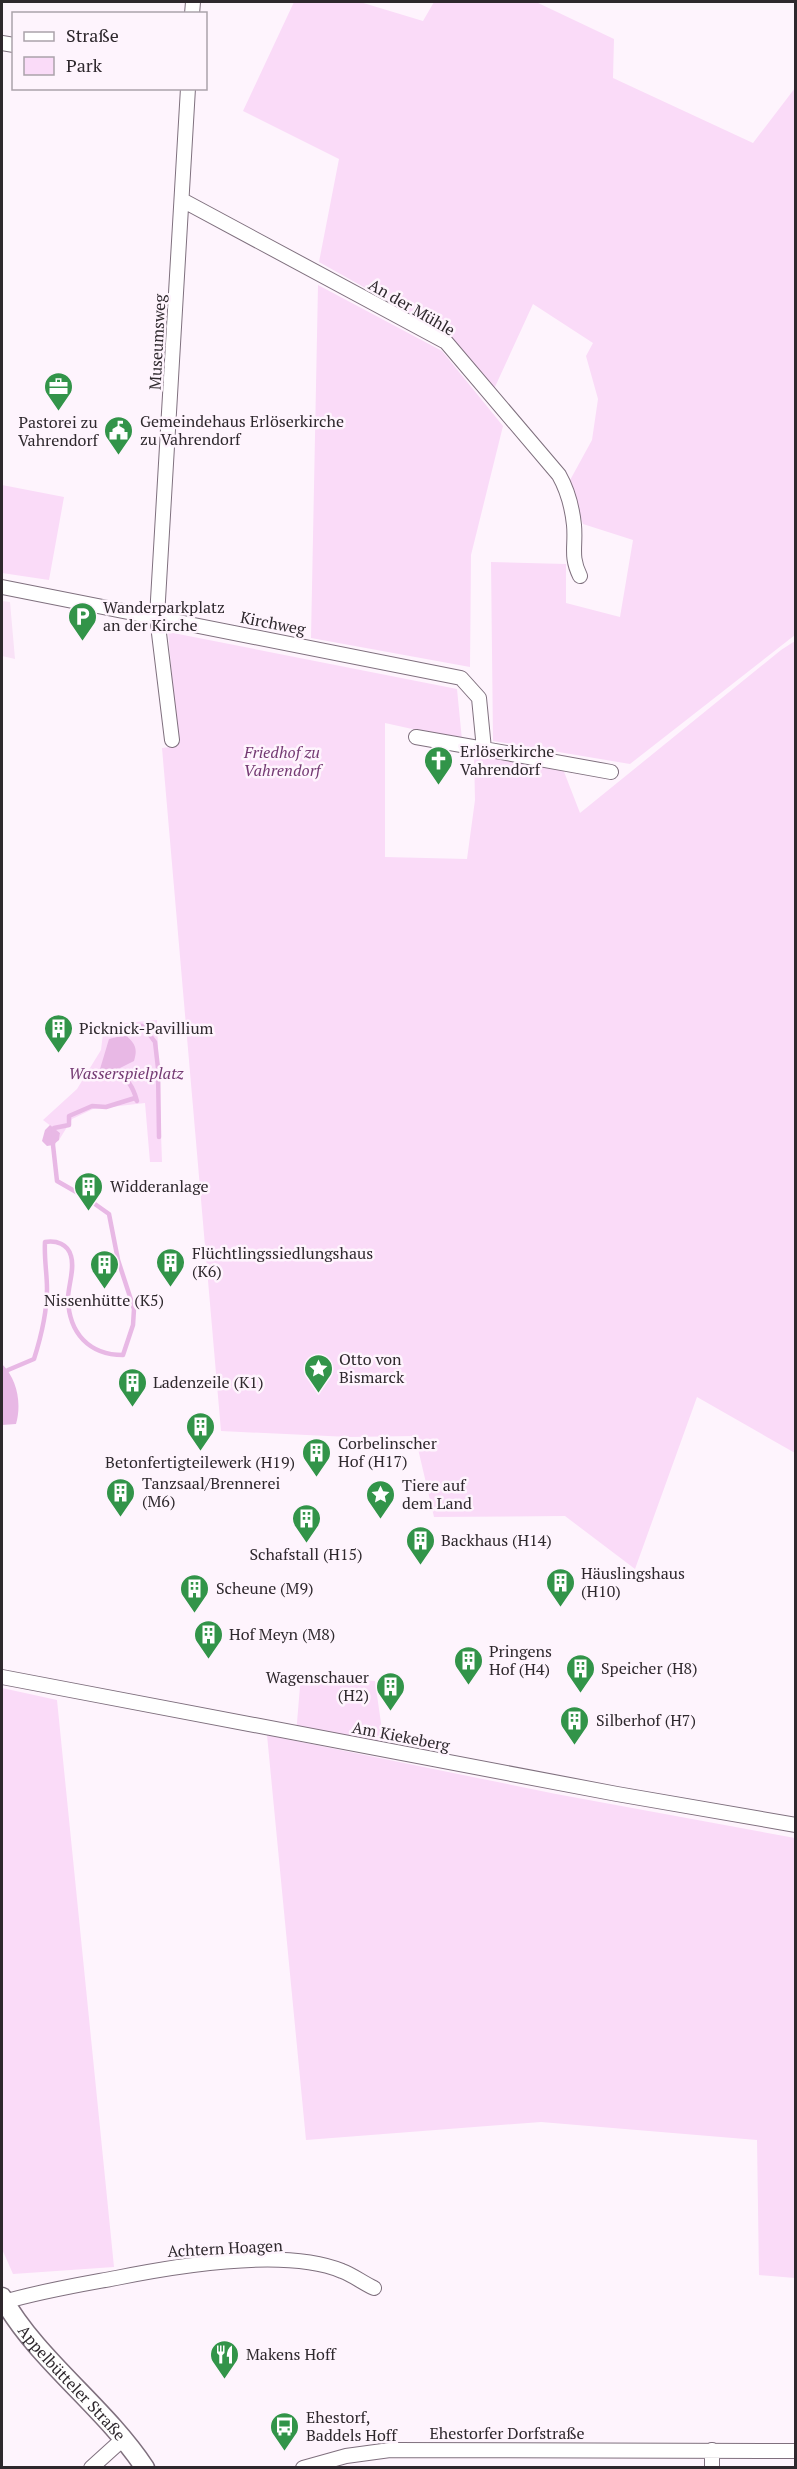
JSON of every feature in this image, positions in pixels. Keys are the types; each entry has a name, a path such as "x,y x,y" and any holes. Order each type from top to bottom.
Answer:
{"main road":[{"name":"Appelbütteler Straße","path":"3,2300 36,2344 123,2439 145,2468"}],"street":[{"name":"Museumsweg","path":"172,740 157,617 188,90"},
{"name":"An der Mühle","path":"182,200 446,342 559,475 569,494 574,526 573,563 580,576"},
{"name":"Kirchweg","path":"2,587 461,678 479,698 484,748"},
{"path":"416,737 611,772"},
{"name":"Am Kiekeberg","path":"2,1677 795,1825"},
{"name":"Achtern Hoagen","path":"3,2300 164,2268 220,2262 286,2260 316,2265 341,2270 374,2288"},
{"path":"91,2468 123,2439"},
{"name":"Ehestorfer Dorfstraße","path":"303,2468 348,2462 390,2450 795,2451"},
{"path":"712,2450 712,2468"}],"shaded area":[{"path":"2,601 10,602 15,659 2,656"},
{"path":"125,1035 135,1046 134,1061 114,1071 100,1069 109,1039"},
{"path":"50,1125 60,1133 59,1140 47,1146 42,1141 45,1130"},
{"path":"2,1364 15,1384 17,1392 16,1424 2,1425"}],"green space":[{"path":"294,2 360,2 423,21 434,2 536,2 614,39 613,78 753,143 795,88 795,635 630,764 493,741 491,562 566,564 566,603 620,617 633,540 583,524 569,482 592,440 598,399 586,356 593,343 533,304 494,389 451,336 319,262 339,159 243,111"},
{"path":"318,285 442,351 503,426 471,555 470,667 311,638"},
{"path":"2,485 64,497 49,580 2,573"},
{"name":"Friedhof zu Vahrendorf","path":"168,632 457,689 462,740 385,723 385,857 467,859 475,800 474,753 561,764 580,813 795,641 795,1453 697,1397 635,1569 565,1516 434,1517 415,1436 349,1437 221,1431 162,748 178,746"},
{"name":"Wasserspielplatz","path":"157,1020 162,1162 150,1162 145,1103 93,1109 72,1119 59,1140 60,1133 43,1120 77,1089 101,1050 104,1025"},
{"path":"301,1675 375,1681 385,1751 296,1734"},
{"path":"2,1688 57,1700 114,2267 13,2274 2,2249"},
{"path":"267,1735 556,1794 795,1838 795,2278 759,2275 757,2140 541,2122 306,2140"}],"waterway":[{"path":"123,1040 131,1026 143,1026 155,1042 158,1068 159,1137"},
{"path":"8,1370 34,1359 37,1351 47,1298 45,1242 61,1244 67,1248 71,1256 68,1299 69,1311 77,1332 83,1340 100,1351 123,1355 133,1325 134,1309 118,1260 109,1214 57,1181 53,1145 54,1128 69,1125 69,1116 92,1106 106,1107 135,1098 137,1101 129,1083 114,1071 116,1066"}],"place":[{"name":"Pastorei zu Vahrendorf","path":"58,412"},
{"name":"Gemeindehaus Erlöserkirche zu Vahrendorf","path":"119,456"},
{"name":"Wanderparkplatz an der Kirche","path":"82,642"},
{"name":"Erlöserkirche Vahrendorf","path":"439,786"},
{"name":"Picknick-Pavillium","path":"58,1054"},
{"name":"Widderanlage","path":"89,1212"},
{"name":"Flüchtlingssiedlungshaus (K6)","path":"171,1288"},
{"name":"Nissenhütte (K5)","path":"104,1290"},
{"name":"Otto von Bismarck","path":"318,1394"},
{"name":"Ladenzeile (K1)","path":"132,1408"},
{"name":"Betonfertigteilewerk (H19)","path":"200,1452"},
{"name":"Corbelinscher Hof (H17)","path":"317,1478"},
{"name":"Tanzsaal/Brennerei (M6)","path":"121,1518"},
{"name":"Tiere auf dem Land","path":"381,1520"},
{"name":"Schafstall (H15)","path":"306,1544"},
{"name":"Backhaus (H14)","path":"420,1566"},
{"name":"Häuslingshaus (H10)","path":"560,1608"},
{"name":"Scheune (M9)","path":"195,1614"},
{"name":"Hof Meyn (M8)","path":"208,1660"},
{"name":"Pringens Hof (H4)","path":"468,1686"},
{"name":"Speicher (H8)","path":"580,1694"},
{"name":"Wagenschauer (H2)","path":"390,1712"},
{"name":"Silberhof (H7)","path":"575,1746"},
{"name":"Makens Hoff","path":"225,2380"},
{"name":"Ehestorf, Baddels Hoff","path":"285,2452"}]}
